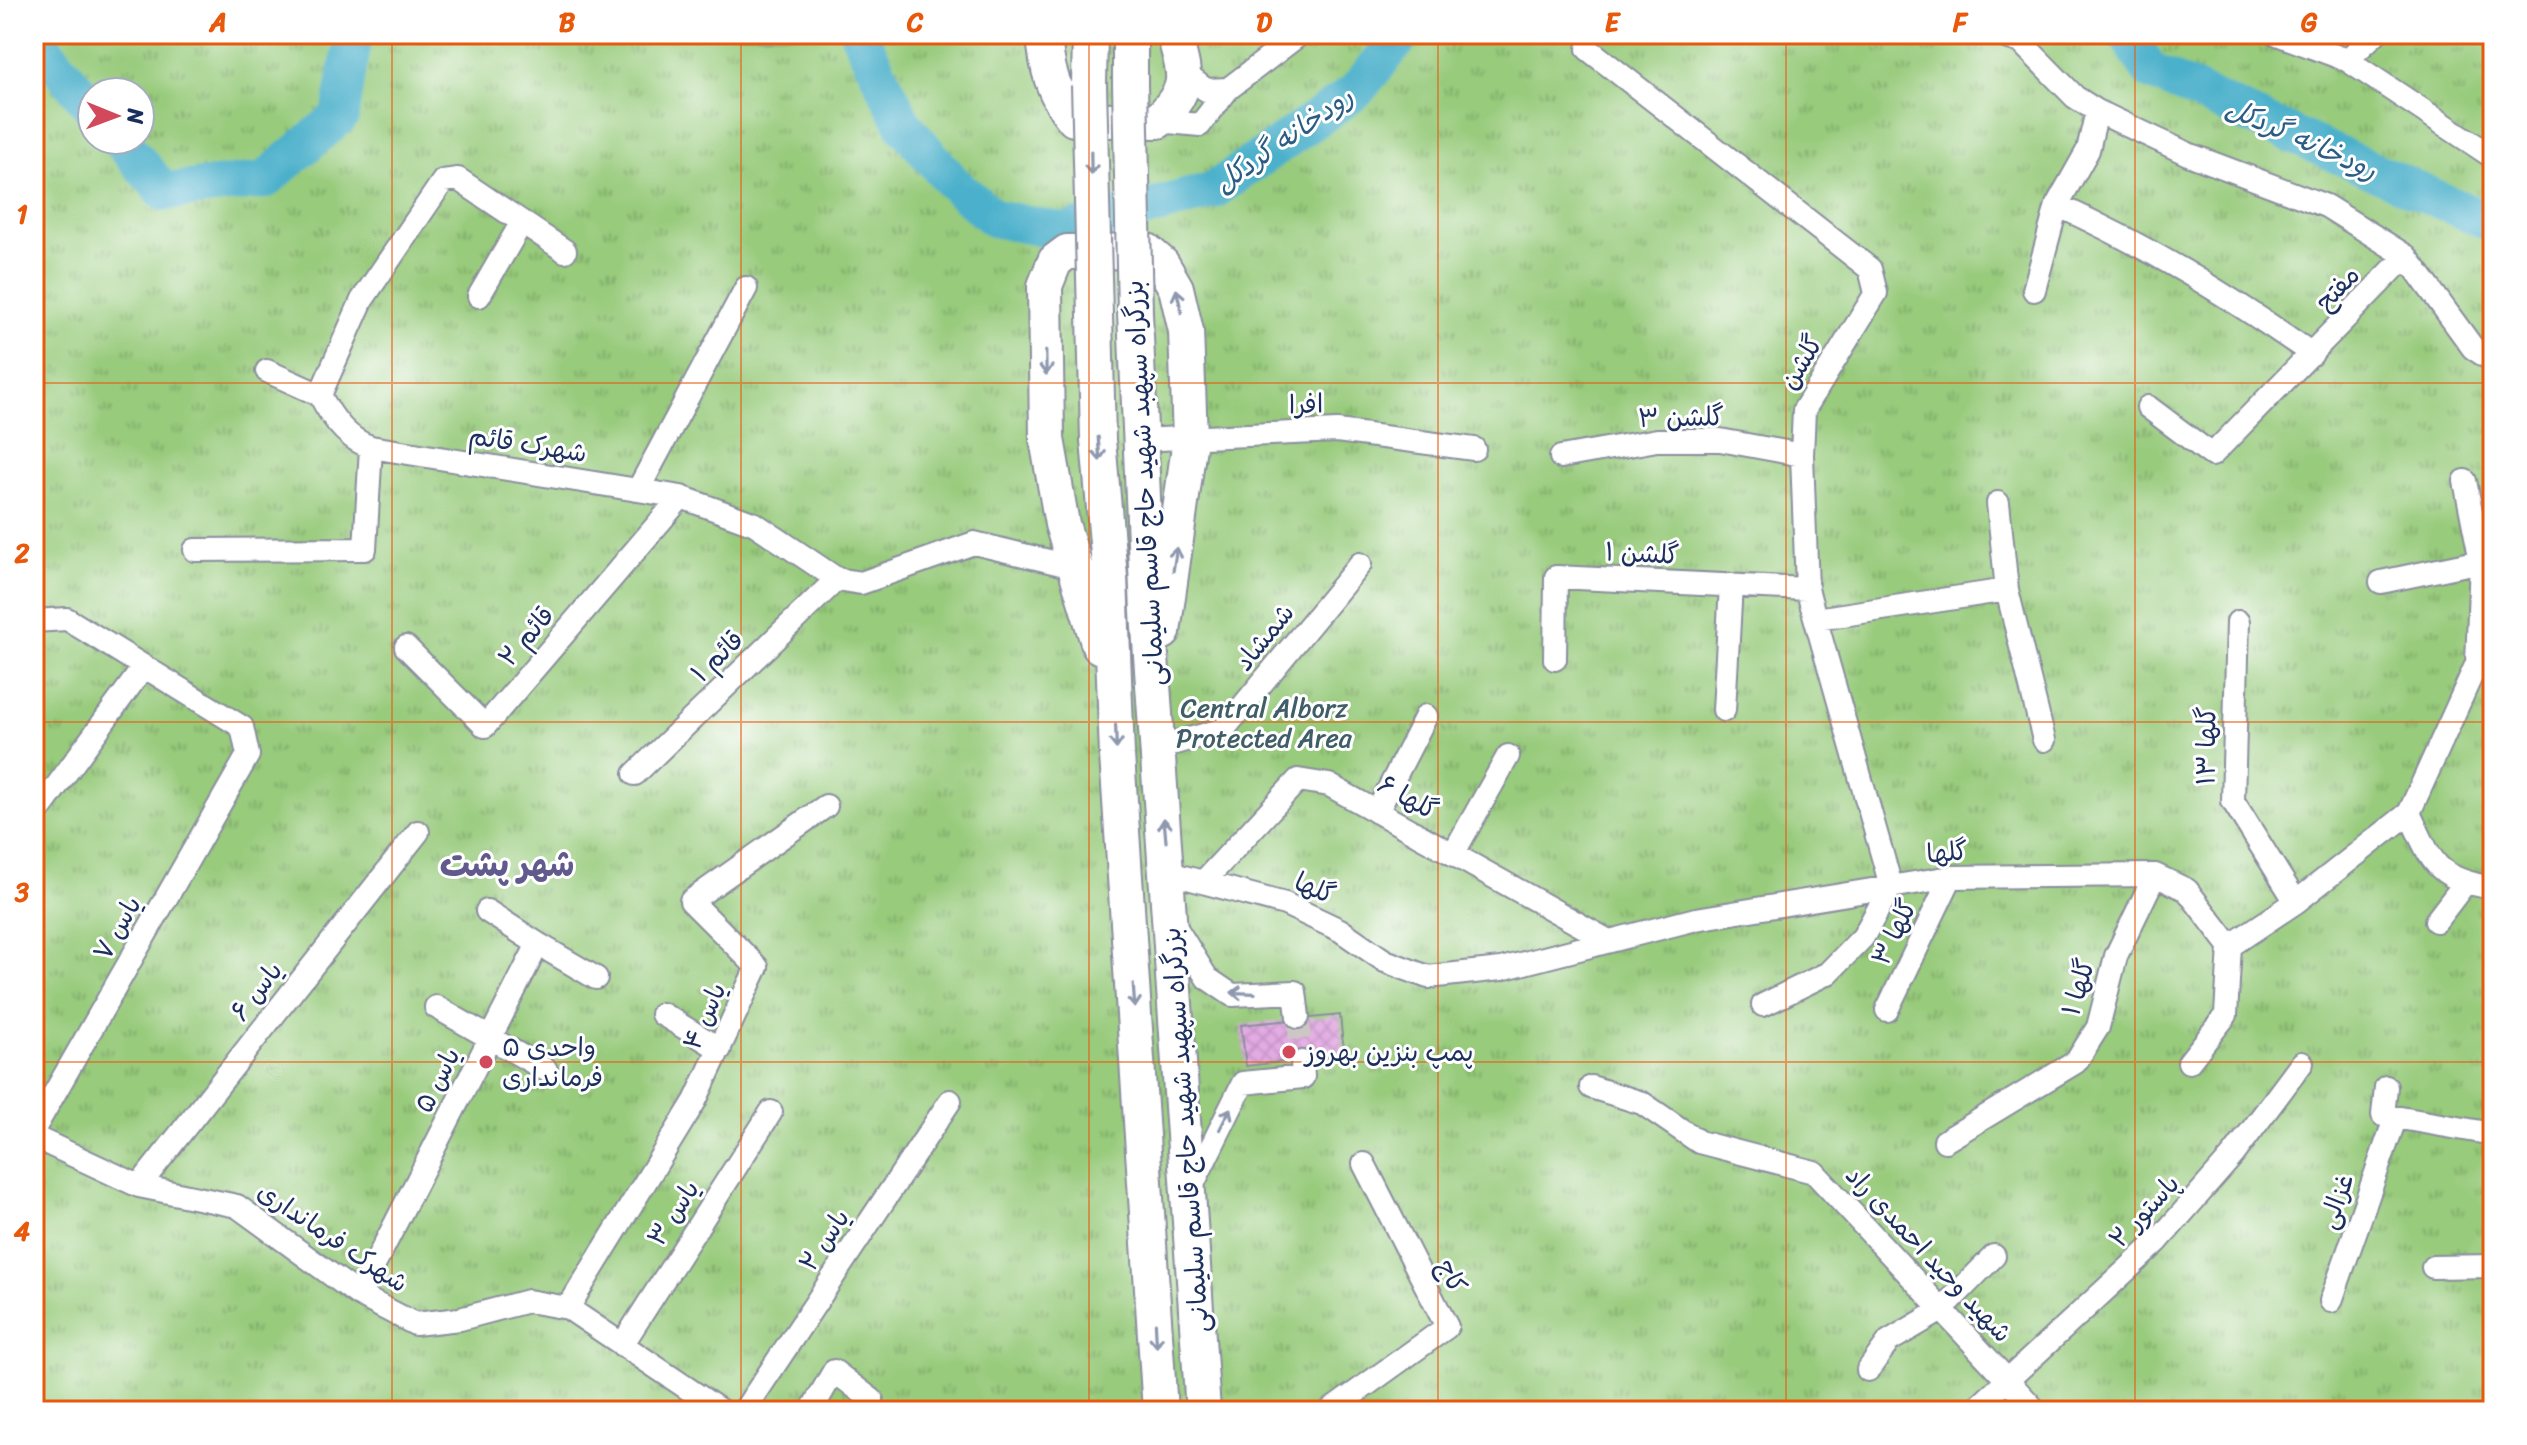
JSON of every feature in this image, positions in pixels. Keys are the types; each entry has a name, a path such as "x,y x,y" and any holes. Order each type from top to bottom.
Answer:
{"highway":[{"path":"1044,34 1045,54 1059,101 1074,119 1158,121 1180,97 1184,73 1174,34"},
{"name":"بزرگراه سپهبد شهید حاج قاسم سلیمانی","path":"1090,34 1098,440 1110,577 1160,1411"},
{"name":"بزرگراه سپهبد شهید حاج قاسم سلیمانی","path":"1130,34 1138,440 1203,1411"},
{"path":"1115,700 1062,524 1047,439 1045,286 1055,261 1067,252 1147,251 1162,264 1176,288 1186,331 1190,439 1154,692"}],"street":[{"path":"1158,121 1200,125 1228,89 1300,34"},
{"path":"1997,34 2021,42 2075,97 2097,111 2188,154 2326,206 2406,256 2473,348 2493,361"},
{"path":"2277,34 2305,40 2347,60 2493,157"},
{"path":"2347,60 2375,34"},
{"name":"گلشن","path":"1588,49 1870,269 1876,293 1804,410 1802,455 1807,589 1891,886"},
{"path":"1184,73 1206,90 1228,89"},
{"path":"2034,290 2057,205 2088,150 2097,111"},
{"path":"267,371 320,395 362,300 443,181 458,179 565,251"},
{"path":"2057,205 2134,241 2219,289 2312,354"},
{"path":"479,296 522,222"},
{"name":"مفتح","path":"2148,407 2212,455 2406,256"},
{"path":"638,490 746,288"},
{"name":"شهرک قائم","path":"320,395 355,442 681,497 755,524 837,579"},
{"name":"افرا","path":"1138,440 1337,431 1474,449"},
{"name":"گلشن ۳","path":"1561,457 1657,440 1720,440 1802,455"},
{"path":"195,550 365,549 371,447"},
{"path":"2189,1062 2226,1015 2230,946 2296,902 2409,813 2477,663 2487,559 2465,481"},
{"name":"قائم ۲","path":"406,647 485,726 681,497"},
{"path":"1998,503 2007,590 2044,740"},
{"path":"837,579 861,583 974,543 1110,577"},
{"path":"2381,582 2487,559"},
{"name":"شمشاد","path":"1158,748 1224,729 1360,564"},
{"name":"گلشن ۱","path":"1555,659 1556,577 1807,589"},
{"name":"قائم ۱","path":"635,774 837,579"},
{"path":"1724,710 1731,585"},
{"path":"1816,619 2007,590"},
{"path":"34,621 67,619 143,668 34,817"},
{"name":"گلها ۱۳","path":"2238,622 2233,801 2296,902"},
{"name":"یاس ۷","path":"34,1129 248,755 242,727 143,668"},
{"path":"1377,812 1426,716"},
{"path":"1453,854 1508,756"},
{"name":"گلها ۶","path":"1205,880 1298,780 1329,785 1607,940"},
{"name":"یاس ۴","path":"568,1308 695,1101 757,967 691,901 826,806"},
{"path":"2409,813 2435,867 2465,883 2493,888"},
{"name":"یاس ۶","path":"139,1186 418,832"},
{"name":"گلها","path":"1169,873 1205,880 1285,904 1340,930 1385,961 1428,977 1501,969 1696,919 1951,877 2155,875 2187,890 2230,946"},
{"name":"گلها ۱","path":"1945,1141 2076,1062 2098,1027 2116,956 2155,875"},
{"name":"گلها ۳","path":"1887,1010 1951,877"},
{"path":"2436,921 2465,883"},
{"path":"1763,1005 1828,973 1863,937 1891,886"},
{"path":"487,911 596,978"},
{"path":"1172,921 1207,978 1232,995 1295,992 1298,1017"},
{"name":"یاس ۵","path":"359,1295 538,944"},
{"path":"436,1007 546,1070"},
{"path":"662,1014 720,1049"},
{"path":"1190,1189 1243,1083 1303,1077 1302,1062"},
{"name":"پاستور ۲","path":"1974,1411 2157,1242 2234,1154 2302,1063"},
{"name":"شهید وحید احمدی راد","path":"1591,1087 1642,1103 1699,1142 1814,1172 2036,1411"},
{"path":"2386,1087 2383,1115 2493,1134"},
{"name":"یاس ۲","path":"744,1411 950,1101"},
{"name":"یاس ۳","path":"622,1345 771,1112"},
{"name":"غزالی","path":"2331,1301 2395,1119"},
{"name":"شهرک فرمانداری","path":"34,1137 139,1186 237,1206 359,1295 415,1324 460,1319 528,1301 568,1308 721,1411"},
{"name":"کاج","path":"1330,1411 1447,1327 1364,1164"},
{"path":"1868,1370 1889,1341 1940,1311 1994,1256"},
{"path":"2433,1267 2493,1266"},
{"path":"811,1411 834,1371 872,1400"}],"green space":[{"name":"Central Alborz Protected Area","path":"34,34 2493,34 2493,1411 34,1411"}],"building":[{"path":"1340,1015 1344,1055 1246,1066 1241,1025"}],"waterway":[{"name":"رودخانه گردکل","path":"134,156 164,192 265,180 340,116 354,34"},
{"name":"رودخانه گردکل","path":"859,34 904,125 953,183 993,218 1064,232 1214,190 1355,92 1403,34"},
{"name":"رودخانه گردکل","path":"2127,34 2150,71 2493,224"},
{"name":"رودخانه گردکل","path":"34,37 76,88"}],"tunnel":[{"path":"1298,1017 1302,1062"}],"place":[{"name":"پمپ بنزین بهروز","path":"1289,1052"},
{"name":"۵ واحدی فرمانداری","path":"486,1062"}],"district":[{"name":"شهر پشت","path":"507,864"}]}
